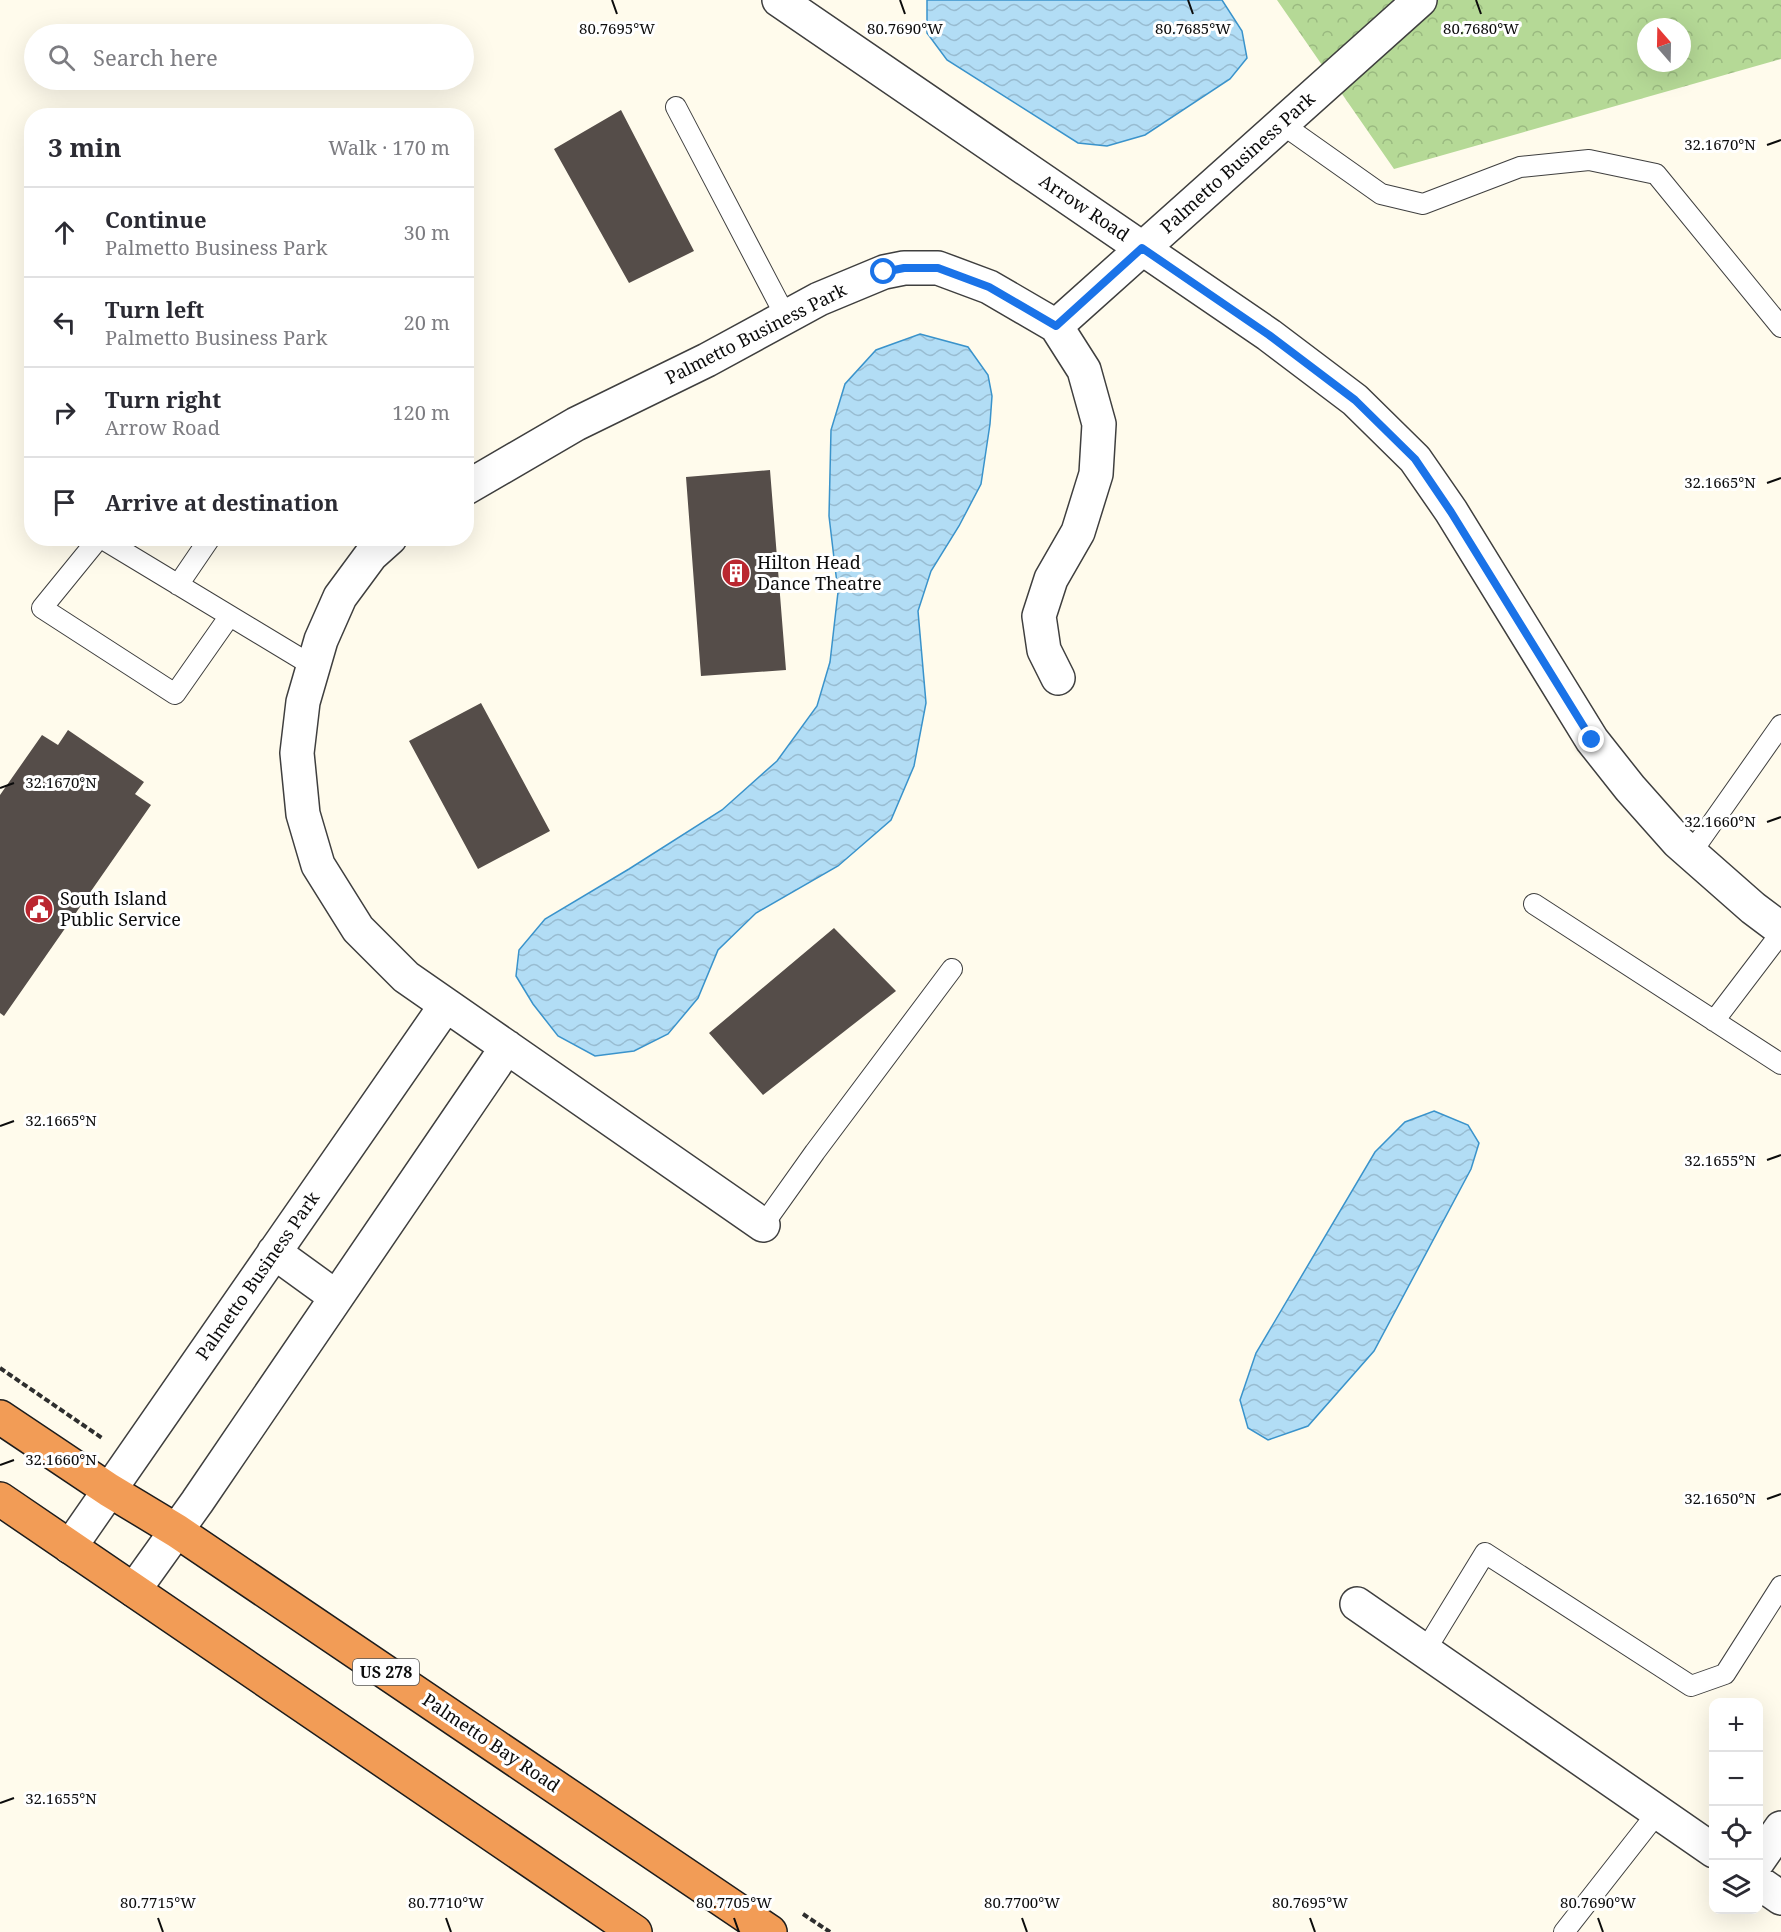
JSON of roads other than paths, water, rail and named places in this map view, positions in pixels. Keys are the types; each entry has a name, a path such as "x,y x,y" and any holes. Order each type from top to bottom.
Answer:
{"highway":[{"name":"Palmetto Bay Road","path":"0,1418 109,1490 177,1531 770,1932"},
{"path":"0,1500 635,1932"}],"street":[{"name":"Arrow Road","path":"779,0 1269,335 1355,400 1415,459 1451,512 1592,740 1630,788 1691,853 1781,931"},
{"name":"Palmetto Business Park","path":"1056,326 1420,0"},
{"name":"Palmetto Business Park","path":"474,483 576,424 707,360 819,299 884,272 904,268 938,268 989,287 1056,326 1084,370 1099,424 1096,474 1078,532 1051,579 1039,616 1044,650 1059,678"},
{"path":"382,546 340,597 321,640 303,702 297,753 303,814 318,865 358,929 406,977 763,1225"},
{"name":"Palmetto Business Park","path":"70,1547 446,1005"},
{"path":"134,1590 177,1531 507,1047"},
{"path":"274,1252 336,1297"},
{"path":"1357,1604 1709,1848"},
{"path":"1759,1860 1781,1828"},
{"path":"1763,1885 1781,1898"}],"lane":[{"path":"676,107 786,317"},
{"path":"1282,124 1381,194 1423,204 1520,167 1589,160 1656,174 1781,327"},
{"path":"93,546 42,608 175,694 229,617"},
{"path":"113,546 313,666"},
{"path":"178,585 205,546"},
{"path":"1691,853 1781,725"},
{"path":"1533,904 1781,1064"},
{"path":"1714,1021 1781,931"},
{"path":"763,1225 952,969"},
{"path":"1425,1651 1485,1553 1691,1686 1725,1674 1781,1586"},
{"path":"1564,1932 1658,1812"}],"water":[{"path":"927,0 1222,0 1242,31 1247,58 1230,79 1145,135 1107,146 1078,143 947,60 927,33"},
{"path":"920,334 968,347 988,375 992,396 981,484 959,526 931,571 918,611 926,703 914,766 891,820 838,866 756,913 718,950 698,998 668,1034 634,1051 595,1056 558,1036 533,1004 516,976 519,950 545,919 722,810 777,761 817,706 830,662 838,592 829,516 831,430 845,384 876,350"},
{"path":"1434,1111 1468,1125 1479,1143 1471,1169 1374,1351 1308,1426 1268,1440 1248,1428 1240,1400 1256,1353 1375,1152 1405,1122"}],"place":[{"name":"Hilton Head Dance Theatre","path":"736,573"},
{"name":"South Island Public Service","path":"39,909"}]}
